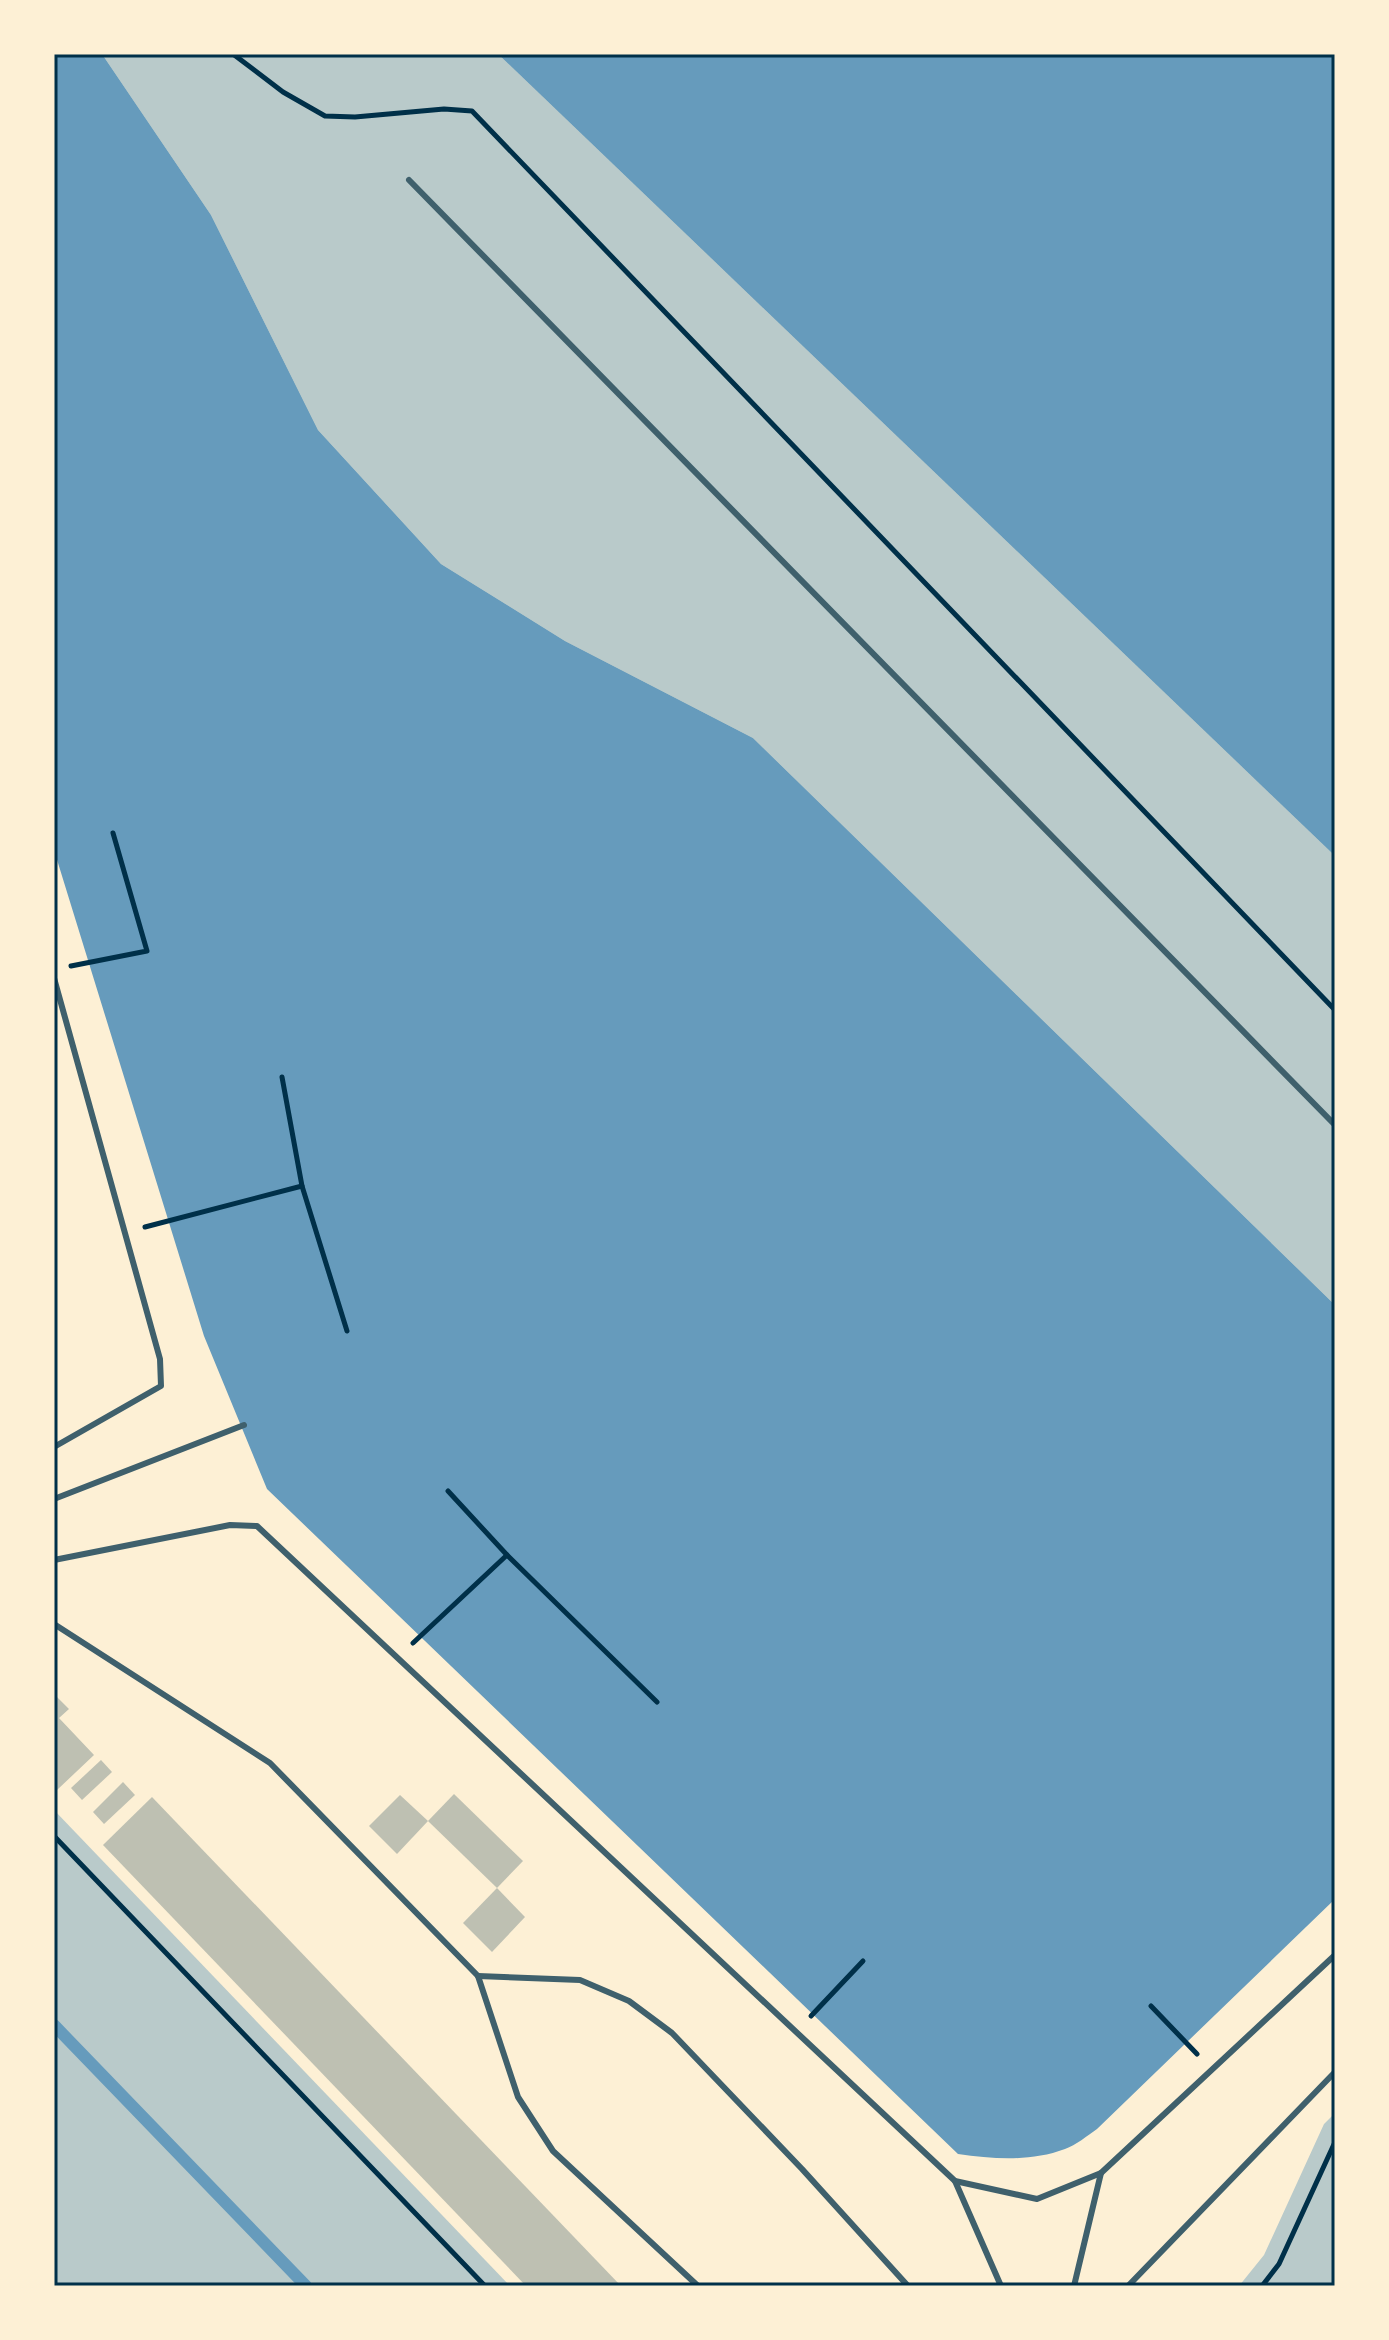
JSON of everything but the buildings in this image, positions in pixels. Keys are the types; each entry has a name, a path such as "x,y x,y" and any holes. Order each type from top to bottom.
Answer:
{"lane":[{"path":"409,180 1335,1125"},
{"path":"54,978 160,1359 161,1386 54,1447"},
{"path":"54,1499 244,1425"},
{"path":"54,1560 230,1525 257,1526 955,2181 1001,2286"},
{"path":"54,1624 270,1763 478,1976 518,2097 553,2151 698,2286"},
{"path":"955,2181 1037,2199 1101,2173 1335,1955"},
{"path":"478,1976 580,1980 629,2001 672,2033 908,2286"},
{"path":"1128,2286 1335,2072"},
{"path":"1074,2286 1101,2173"}],"path":[{"path":"233,54 283,92 325,116 355,117 444,109 472,111 1335,1010"},
{"path":"69,967 147,951 113,833"},
{"path":"282,1077 302,1186 347,1331"},
{"path":"125,1232 302,1186"},
{"path":"448,1491 507,1555 657,1702"},
{"path":"397,1658 507,1555"},
{"path":"54,1836 485,2286"},
{"path":"796,2031 863,1961"},
{"path":"1151,2006 1212,2070"},
{"path":"1262,2286 1279,2264 1335,2142"}],"shaded area":[{"path":"102,54 498,54 1335,856 1335,1305 753,738 565,641 441,564 318,430 211,215"},
{"path":"54,1810 510,2286 54,2286"},
{"path":"1335,2113 1335,2286 1239,2286 1264,2255 1324,2124"}],"water":[{"path":"54,54 102,54 211,215 318,430 441,564 565,641 753,738 1335,1305 1335,1899 1097,2129 1069,2147 1025,2158 958,2154 267,1489 204,1336 54,850"},
{"path":"498,54 1335,54 1335,856"}],"waterway":[{"path":"54,2025 306,2286"}]}
